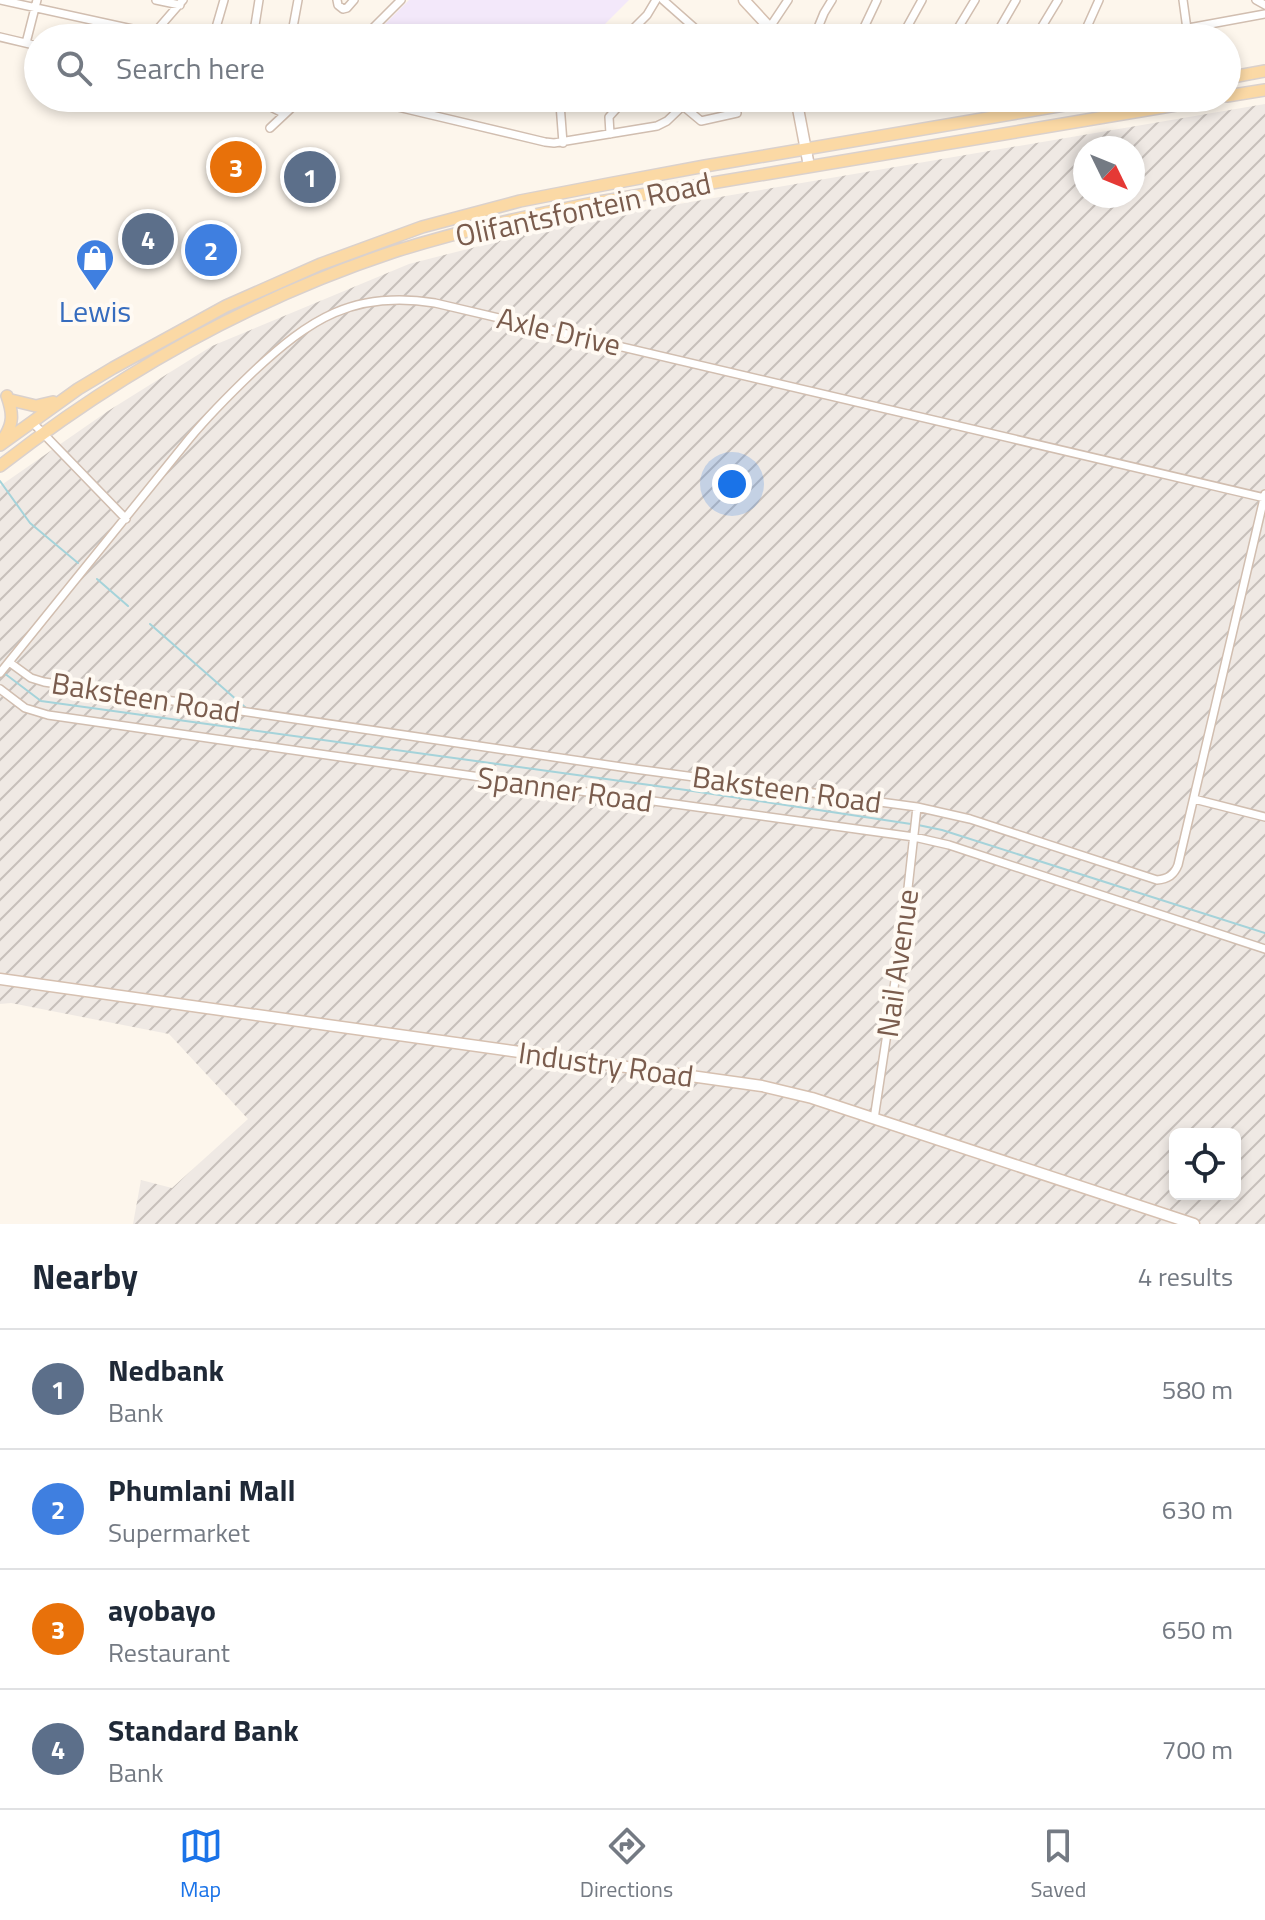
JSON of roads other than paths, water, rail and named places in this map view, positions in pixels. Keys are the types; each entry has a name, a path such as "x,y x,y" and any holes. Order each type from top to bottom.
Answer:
{"main road":[{"path":"1241,75 1265,71"},
{"path":"1241,94 1265,90"},
{"name":"Olifantsfontein Road","path":"0,444 78,389 226,306 321,264 422,227 520,201 1025,112"},
{"name":"Olifantsfontein Road","path":"0,466 73,411 231,319 311,283 391,253 522,217 672,188 1134,112"},
{"path":"0,444 12,425 9,398 40,406 78,389"}],"street":[{"path":"0,0 36,4 108,24"},
{"path":"156,0 182,2"},
{"path":"217,24 224,0"},
{"path":"255,24 259,0"},
{"path":"294,24 298,0"},
{"path":"337,0 343,9 354,0"},
{"path":"377,24 401,0"},
{"path":"638,24 656,0"},
{"path":"663,0 690,24"},
{"path":"744,0 767,24"},
{"path":"772,24 788,0"},
{"path":"818,24 832,0"},
{"path":"866,24 877,0"},
{"path":"909,24 922,0"},
{"path":"1002,24 1016,0"},
{"path":"1043,24 1058,0"},
{"path":"1088,24 1099,0"},
{"path":"1183,0 1186,24"},
{"path":"1256,0 1265,4"},
{"path":"960,24 973,1"},
{"path":"163,24 182,2"},
{"path":"31,24 36,4"},
{"path":"1213,24 1265,14"},
{"path":"0,37 24,43"},
{"path":"419,112 545,142 563,143 663,124 676,112"},
{"path":"561,112 563,143"},
{"path":"610,134 609,117 613,112"},
{"path":"690,112 701,121 737,113"},
{"path":"798,112 809,166"},
{"path":"270,128 285,114"},
{"name":"Axle Drive","path":"5,667 221,402 292,337 315,322 370,302 397,300 435,303 1265,496"},
{"path":"32,422 126,519"},
{"name":"Baksteen Road","path":"5,667 59,685 917,807 980,822 1157,880 1168,878 1176,870 1265,496"},
{"name":"Spanner Road","path":"0,689 25,708 48,715 914,837 949,845 1265,949"},
{"path":"1194,799 1265,817"},
{"name":"Nail Avenue","path":"874,1119 905,915 917,807"},
{"name":"Industry Road","path":"0,979 762,1086 800,1095 1194,1224"}],"waterway":[{"path":"0,481 30,523 78,563"},
{"path":"97,579 128,606"},
{"path":"150,624 246,708"},
{"path":"4,673 41,701 911,824"},
{"path":"918,825 1265,933"}],"place":[{"name":"ayobayo","path":"236,167"},
{"name":"Nedbank","path":"310,177"},
{"name":"Standard Bank","path":"148,239"},
{"name":"Phumlani Mall","path":"211,250"},
{"name":"Lewis","path":"95,292"}]}
